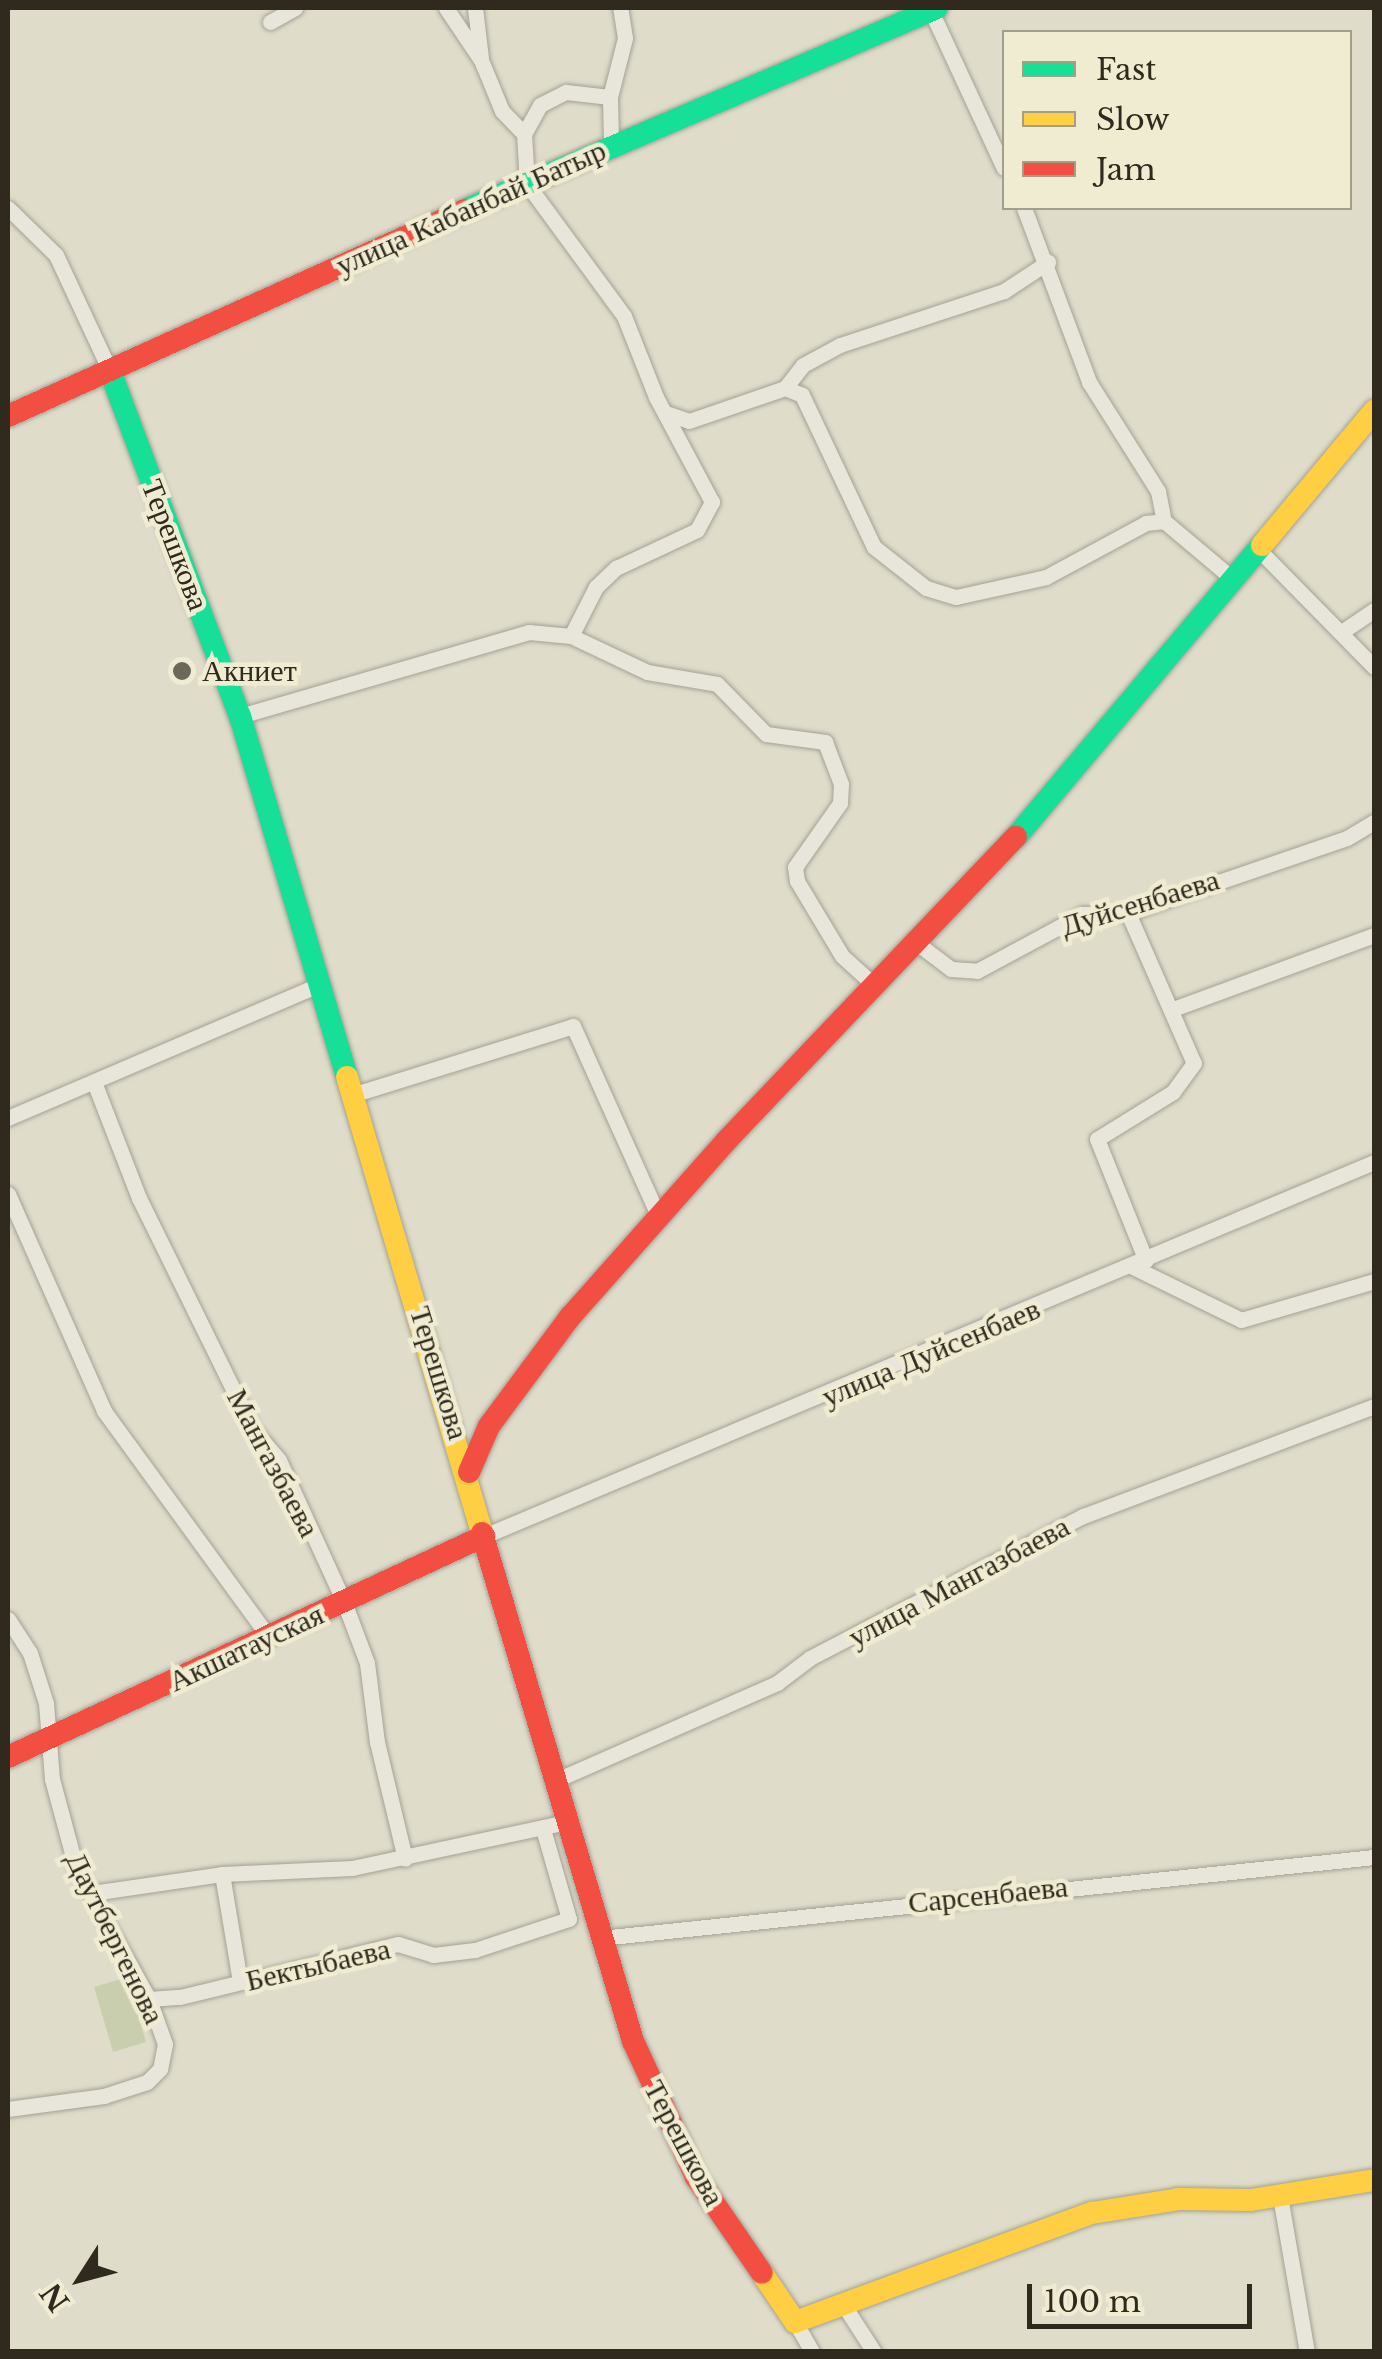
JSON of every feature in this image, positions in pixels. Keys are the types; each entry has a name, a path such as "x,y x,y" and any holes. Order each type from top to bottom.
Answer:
{"street":[{"path":"270,22 295,8"},
{"path":"446,8 481,60 502,111 524,134"},
{"path":"475,8 481,60"},
{"path":"611,144 610,97 625,38 620,8"},
{"path":"928,10 1002,164"},
{"name":"улица Кабанбай Батыр","path":"8,416 611,144 928,10"},
{"path":"571,636 596,587 616,568 679,540 708,518 706,480 666,413 624,316 527,184 524,134 540,105 566,92 610,97"},
{"path":"8,208 56,256 110,371"},
{"path":"1025,210 1048,262 1089,382 1158,491 1164,521 1234,580"},
{"path":"666,413 689,421 784,388 804,366 840,346 1004,291 1048,262"},
{"name":"Терешкова","path":"110,371 240,716 469,1472 484,1536 601,1938 664,2118 812,2352"},
{"path":"784,388 802,394 815,411 874,547 926,588 956,597 1046,577 1146,523 1164,521"},
{"path":"469,1472 489,1426 530,1368 659,1216 914,941 1048,804 1374,412"},
{"path":"1259,550 1343,630 1374,667"},
{"path":"1343,630 1374,610"},
{"path":"240,716 496,638 529,632 571,636 647,672 717,684 766,734 825,742 842,784 840,803 795,866 797,881 842,956 874,986"},
{"name":"Дуйсенбаева","path":"914,941 951,968 977,971 1083,914 1128,913 1347,838 1374,822"},
{"path":"1128,913 1194,1063 1186,1078 1097,1139 1139,1264 1240,1320 1374,1281"},
{"path":"1173,1010 1374,935"},
{"path":"8,1118 320,984"},
{"path":"355,1094 573,1026 659,1216"},
{"name":"Мангазбаева","path":"94,1082 138,1198 252,1428 278,1460 344,1602 366,1662 377,1742 405,1858"},
{"name":"улица Дуйсенбаев","path":"484,1536 1374,1162"},
{"path":"8,1194 104,1411 269,1637"},
{"name":"улица Мангазбаева","path":"554,1782 776,1683 810,1658 866,1634 1083,1516 1374,1406"},
{"name":"Акшатауская","path":"8,1756 484,1536"},
{"name":"Даутбергенова","path":"8,1619 30,1653 76,1868 149,1999 165,2044 160,2069 146,2082 104,2096 8,2109"},
{"path":"92,1893 222,1874 352,1868 567,1822"},
{"name":"Бектыбаева","path":"149,1999 240,1982 398,1944 434,1954 475,1950 568,1919 543,1829"},
{"name":"Сарсенбаева","path":"601,1938 1374,1856"},
{"path":"222,1874 240,1982"},
{"path":"794,2322 1092,2213 1179,2200 1280,2196 1374,2180"},
{"path":"1280,2196 1307,2352"},
{"path":"843,2304 874,2352"}],"green space":[{"path":"127,1977 146,2042 113,2052 94,1987"}],"traffic: fast":[{"path":"465,210 937,8"},
{"path":"110,371 240,716 347,1077"},
{"path":"1016,837 1262,545"}],"traffic: slow":[{"path":"1262,545 1374,411"},
{"path":"347,1077 482,1533"},
{"path":"762,2273 795,2322 1092,2213 1179,2199 1251,2200 1374,2180"}],"traffic: jam":[{"path":"8,416 465,210"},
{"path":"469,1472 489,1426 570,1317 727,1140 1016,837"},
{"path":"482,1533 633,2041 696,2177 762,2273"},
{"path":"8,1757 484,1536"}],"place":[{"name":"Акниет","path":"182,671"}]}
